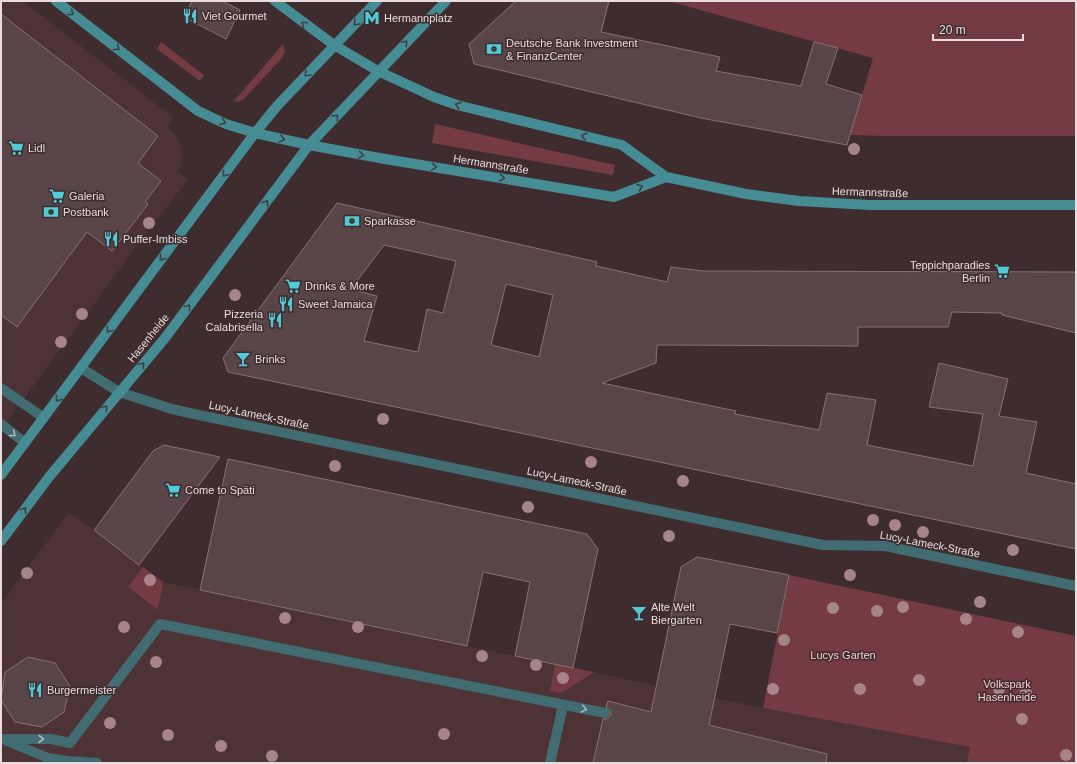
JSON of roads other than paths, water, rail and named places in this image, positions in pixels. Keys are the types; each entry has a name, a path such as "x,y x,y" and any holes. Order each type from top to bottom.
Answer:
{"main road":[{"path":"56,1 198,111 226,124 255,133 309,145 446,1"},
{"path":"275,1 334,45 378,71"},
{"path":"1,475 255,133 277,106 334,45 378,1"},
{"name":"Hermannstraße","path":"378,71 434,97 457,105 622,145 666,177 746,194 799,201 869,205 1076,205"},
{"name":"Hermannstraße","path":"309,145 614,197 666,177"},
{"name":"Hasenheide","path":"1,541 49,477 165,338 309,145"}],"street":[{"name":"Lucy-Lameck-Straße","path":"81,368 120,392 172,409 194,414 823,545 885,546 1076,586"},
{"path":"1,388 44,418"},
{"path":"1,424 25,443"},
{"path":"2,739 51,739 70,743 160,624 605,713"},
{"path":"550,763 563,705"},
{"path":"2,739 48,758 97,763"}],"place":[{"name":"Viet Gourmet","path":"190,16"},
{"name":"Hermannplatz","path":"372,18"},
{"name":"Deutsche Bank Investment & FinanzCenter","path":"494,49"},
{"name":"Lidl","path":"16,148"},
{"name":"Galeria","path":"57,196"},
{"name":"Postbank","path":"51,212"},
{"name":"Sparkasse","path":"352,221"},
{"name":"Puffer-Imbiss","path":"111,239"},
{"name":"Teppichparadies Berlin","path":"1002,271"},
{"name":"Drinks & More","path":"293,286"},
{"name":"Sweet Jamaica","path":"286,304"},
{"name":"Pizzeria Calabrisella","path":"275,320"},
{"name":"Brinks","path":"243,359"},
{"name":"Come to Späti","path":"173,490"},
{"name":"Alte Welt Biergarten","path":"639,613"},
{"name":"Burgermeister","path":"35,690"}],"park label":[{"name":"Lucys Garten","path":"843,655"},
{"name":"Volkspark Hasenheide","path":"1007,690"}]}
